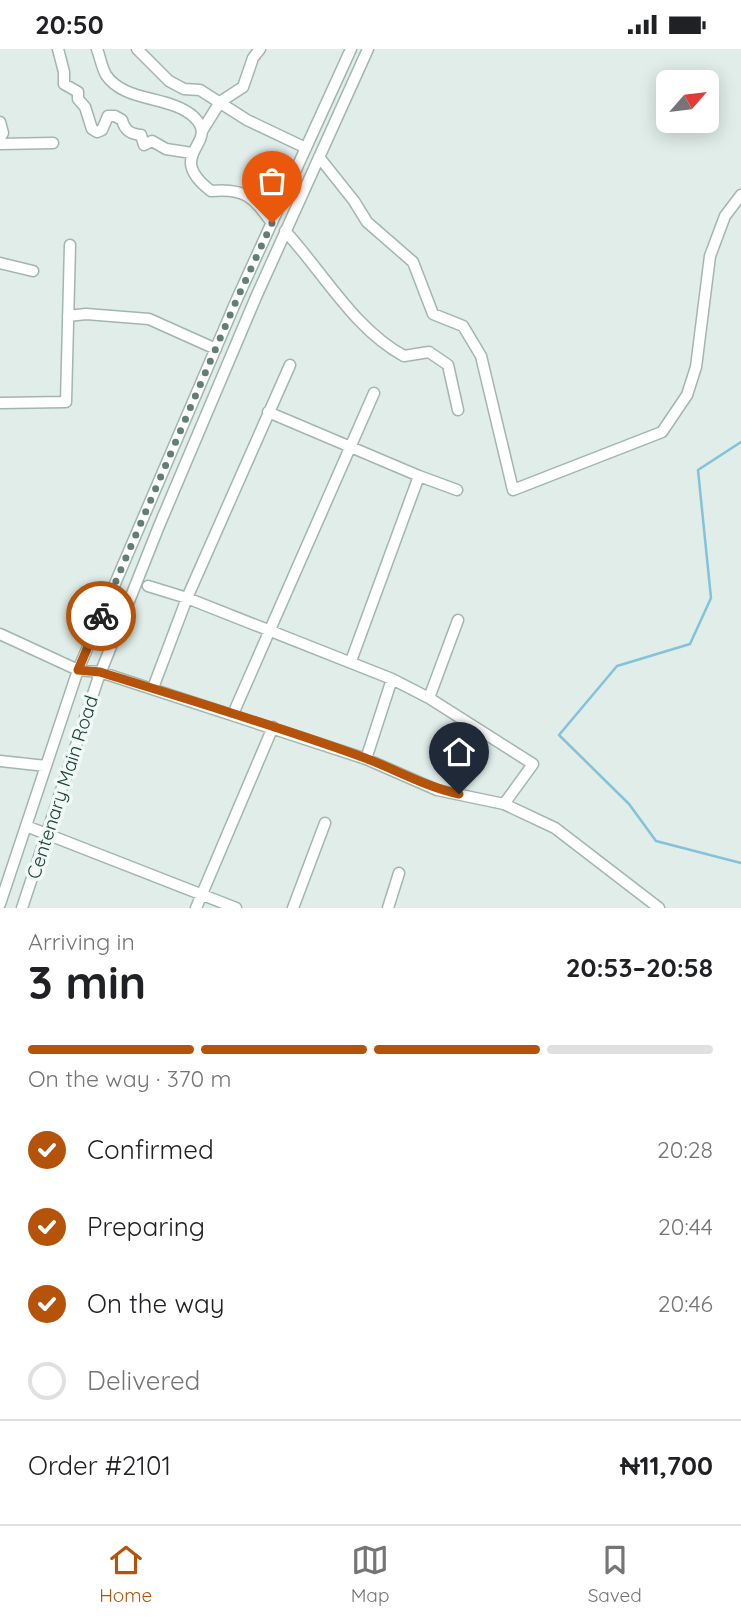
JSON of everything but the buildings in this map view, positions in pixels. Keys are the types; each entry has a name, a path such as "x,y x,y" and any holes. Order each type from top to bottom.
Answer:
{"street":[{"path":"58,49 64,84 78,92 78,99 85,107 92,129 97,132 102,130 108,116 115,116 122,120 124,128 132,134 141,135 144,145 152,141 166,149 191,153"},
{"path":"97,49 106,74 119,87 179,109 194,117 202,131"},
{"path":"137,49 169,81 184,89 200,90 247,120 306,148"},
{"path":"260,49 253,58 243,87 220,102 202,131 200,143 191,153 190,165 197,180 211,191 228,189 256,200 272,223"},
{"name":"Centenary Main Road","path":"0,904 78,670 242,289 351,49"},
{"name":"Centenary Main Road","path":"22,908 100,672 256,297 368,49"},
{"path":"0,122 3,132 0,138"},
{"path":"0,144 52,143"},
{"path":"319,157 367,222 413,263 433,314 463,325 481,356 513,490 662,432 687,395 696,367 710,256 725,216 741,195"},
{"path":"285,231 312,260 345,304 379,338 404,356 429,352 447,365 457,410"},
{"path":"0,403 66,402 70,245"},
{"path":"0,263 33,271"},
{"path":"242,289 256,297"},
{"path":"68,316 86,314 149,319 216,349"},
{"path":"153,688 187,598 290,365"},
{"path":"233,714 374,393"},
{"path":"268,412 419,476 457,489"},
{"path":"351,661 419,476"},
{"path":"148,586 187,598 351,661 429,698 533,764 504,804"},
{"path":"429,698 458,620"},
{"path":"0,634 78,670 100,672 273,727 366,759 437,790 504,804 555,828 659,908"},
{"path":"366,759 392,679"},
{"path":"196,908 273,727"},
{"path":"0,761 46,766"},
{"path":"293,908 325,823"},
{"path":"26,827 236,908"},
{"path":"387,908 399,873"}],"waterway":[{"path":"741,442 698,470 711,598 690,644 617,666 559,735 629,804 656,841 741,863"}],"way so far":[{"path":"101,616 272,223"}],"route":[{"path":"101,616 78,670 100,672 233,714 366,759 437,790 459,794"}]}
